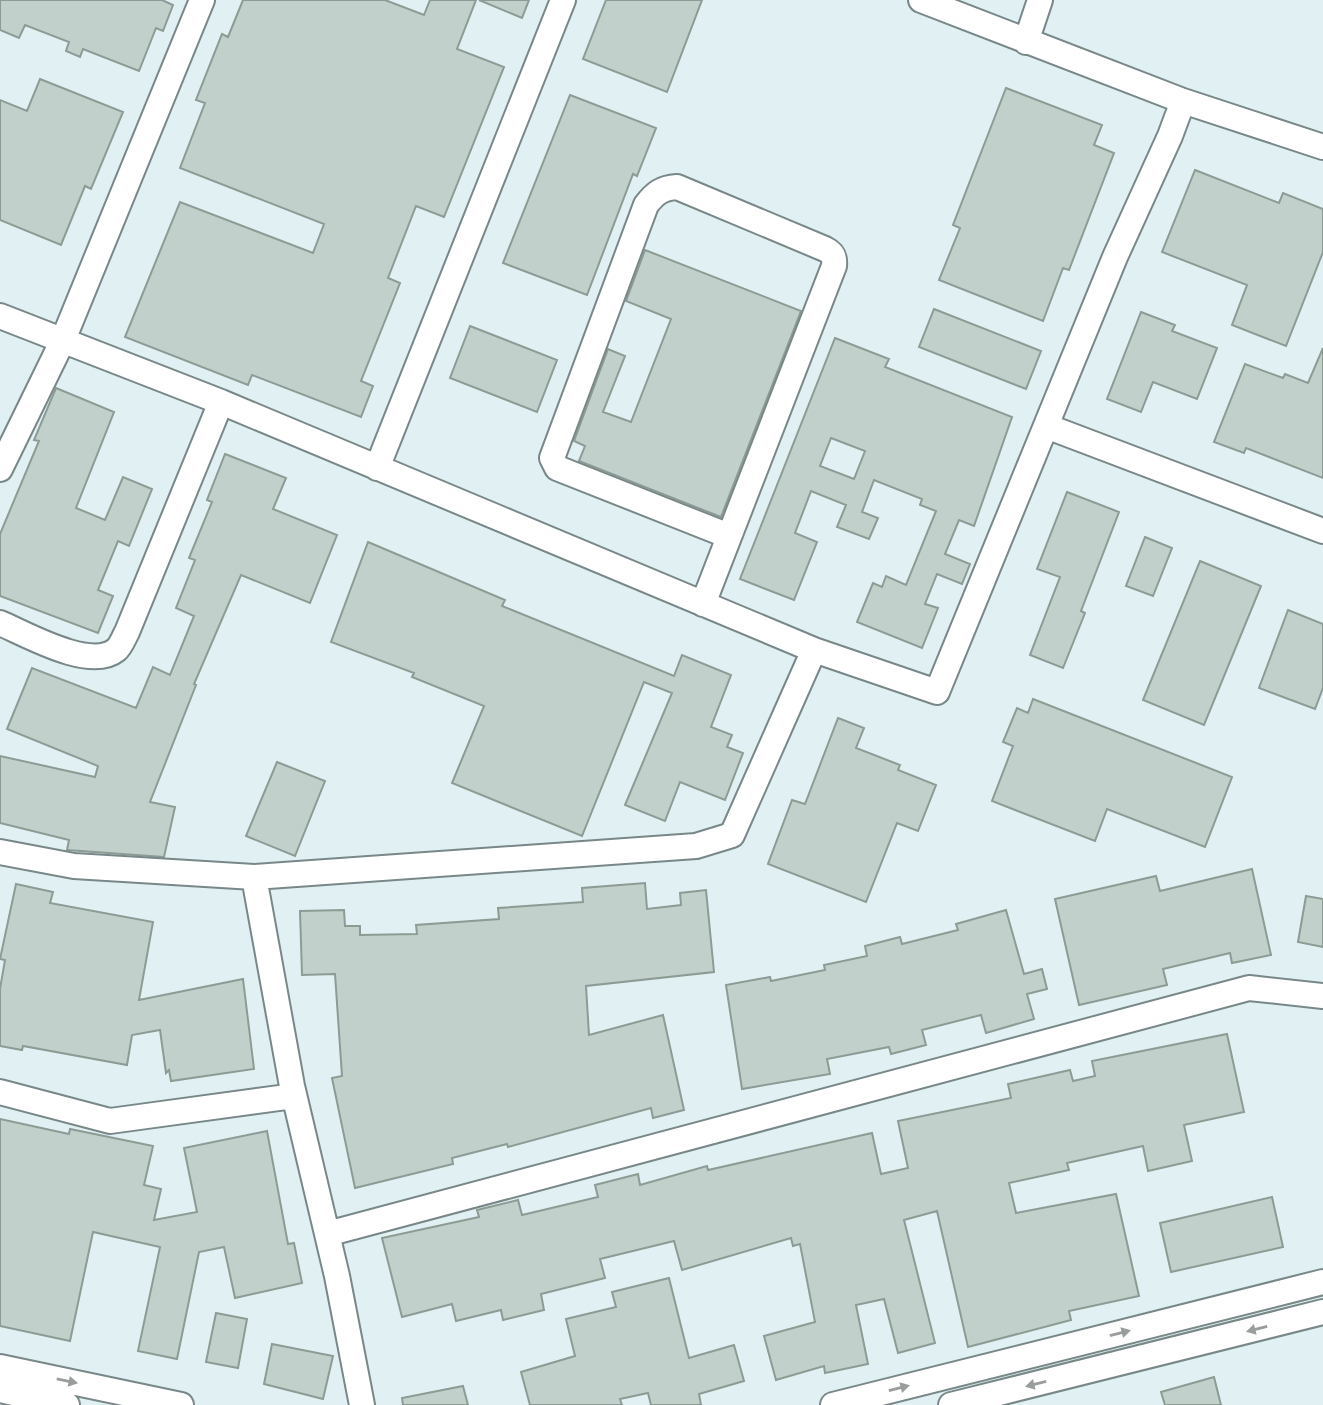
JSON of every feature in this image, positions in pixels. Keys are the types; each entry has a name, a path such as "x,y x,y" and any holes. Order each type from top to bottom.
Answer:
{"street":[{"path":"0,469 63,340 202,0"},
{"path":"377,468 564,0"},
{"path":"921,0 1183,101 1323,147"},
{"path":"1026,42 1040,0"},
{"path":"0,316 221,402 814,650 937,692 1183,101"},
{"path":"703,604 834,266 833,254 677,187 659,190 652,197 552,458 558,468 729,536"},
{"path":"0,622 51,646 83,656 103,657 117,650 127,632 221,402"},
{"path":"1046,426 1323,531"},
{"path":"0,852 74,866 254,877 696,846 732,835 814,650"},
{"path":"254,877 294,1096 327,1234 362,1405"},
{"path":"327,1234 1249,988 1323,996"},
{"path":"0,1092 110,1121 294,1096"},
{"path":"833,1405 1323,1282"},
{"path":"950,1405 1323,1312"},
{"path":"0,1367 141,1401 181,1405"},
{"path":"0,1390 67,1405"}],"building":[{"path":"0,0 162,0 173,5 163,31 156,28 139,71 83,49 80,57 66,51 69,42 25,25 19,38 0,30"},
{"path":"243,0 385,0 424,15 430,0 476,0 457,49 504,67 444,217 416,206 388,278 400,283 361,381 373,386 361,417 252,375 248,385 125,337 180,202 313,253 324,224 180,168 205,103 196,100 222,34 228,37"},
{"path":"479,0 529,0 522,18"},
{"path":"606,0 702,0 667,92 583,59"},
{"path":"40,79 123,112 91,189 85,186 61,245 0,220 0,100 27,111"},
{"path":"1006,88 1102,125 1094,145 1114,153 1069,270 1063,268 1043,321 939,280 960,228 953,225"},
{"path":"570,95 656,128 637,176 633,174 587,295 503,263"},
{"path":"1195,170 1279,203 1283,193 1323,209 1323,252 1286,346 1232,325 1247,285 1162,252"},
{"path":"645,250 801,311 721,517 579,461 585,446 574,441 608,349 625,356 603,412 631,422 671,319 626,301"},
{"path":"934,309 1041,351 1026,389 919,347"},
{"path":"1141,312 1175,325 1172,331 1217,348 1197,399 1153,382 1141,412 1107,399"},
{"path":"470,326 557,360 537,412 450,378"},
{"path":"835,338 889,359 885,367 1012,417 974,526 959,520 945,554 970,564 962,584 937,574 925,604 938,608 922,648 857,622 873,583 882,587 886,576 906,585 936,511 920,505 922,499 874,480 862,512 878,518 869,539 837,527 846,505 811,491 795,533 817,542 794,600 740,579","holes":["831,438 865,451 854,479 820,466"]},
{"path":"1323,348 1323,478 1246,448 1244,453 1214,442 1245,364 1283,378 1285,374 1308,383"},
{"path":"56,388 114,412 76,508 105,520 123,477 152,489 129,546 118,541 98,590 113,596 98,633 0,596 0,534 39,441 34,440"},
{"path":"225,454 286,478 273,509 337,535 310,603 241,575 194,684 196,685 150,802 175,807 164,857 67,850 69,840 0,823 0,756 95,777 98,766 7,729 32,668 136,708 153,667 170,675 194,616 176,608 195,560 189,558 212,502 207,500"},
{"path":"1067,492 1119,512 1081,611 1085,613 1063,668 1030,655 1060,577 1037,569"},
{"path":"1145,537 1172,548 1153,596 1126,586"},
{"path":"368,542 505,600 502,606 674,676 682,655 731,675 711,727 732,735 727,747 743,753 725,800 680,782 665,821 625,805 672,693 644,682 582,836 452,783 484,706 412,677 414,673 331,642"},
{"path":"1200,561 1261,586 1204,725 1143,700"},
{"path":"1288,610 1323,624 1323,688 1315,709 1259,688"},
{"path":"1033,699 1232,777 1205,847 1107,809 1095,841 992,801 1013,746 1003,742 1017,708 1028,713"},
{"path":"838,718 864,728 856,748 900,765 898,770 936,785 918,831 897,823 866,902 768,864 792,800 805,804"},
{"path":"277,762 325,781 295,856 246,836"},
{"path":"1252,869 1271,955 1232,963 1230,953 1163,969 1167,985 1079,1005 1055,899 1156,876 1160,891"},
{"path":"645,883 647,909 681,905 680,893 706,890 714,972 586,986 589,1035 663,1015 684,1110 653,1118 651,1108 508,1147 507,1144 452,1158 453,1164 355,1188 332,1078 342,1076 335,974 302,975 300,911 344,910 345,926 360,926 360,935 417,934 416,925 499,919 498,908 583,902 582,888"},
{"path":"16,884 53,892 50,903 153,922 139,1000 243,979 254,1069 171,1081 169,1070 166,1073 160,1030 132,1035 127,1065 23,1046 22,1050 0,1046 0,989 5,960 0,959"},
{"path":"1306,896 1323,899 1323,947 1298,942"},
{"path":"1006,910 1024,974 1042,969 1047,989 1027,994 1034,1019 986,1033 981,1015 922,1030 926,1045 891,1054 889,1047 827,1059 830,1074 742,1089 726,985 770,977 771,981 825,970 824,965 867,956 865,946 900,937 902,944 958,930 956,924"},
{"path":"1227,1034 1244,1112 1184,1125 1192,1161 1148,1171 1143,1146 1067,1163 1069,1170 1009,1183 1016,1213 1116,1194 1139,1296 1069,1311 1071,1320 968,1347 937,1211 904,1220 935,1343 898,1353 884,1299 856,1305 868,1364 825,1373 824,1366 776,1380 764,1336 815,1322 800,1244 793,1246 791,1238 682,1270 674,1241 600,1259 605,1278 541,1294 544,1310 503,1320 501,1310 456,1321 452,1304 402,1317 382,1238 479,1217 477,1210 518,1200 522,1215 598,1197 595,1185 638,1174 640,1185 707,1166 708,1170 872,1133 881,1174 908,1168 898,1121 1011,1098 1008,1084 1070,1070 1073,1081 1095,1076 1092,1061"},
{"path":"0,1119 69,1134 70,1129 153,1146 144,1185 161,1189 154,1220 197,1212 184,1148 267,1131 288,1244 294,1243 302,1283 235,1298 224,1247 199,1252 177,1359 138,1351 160,1247 93,1232 70,1341 0,1326"},
{"path":"1272,1197 1283,1247 1171,1272 1160,1223"},
{"path":"669,1278 689,1358 734,1345 744,1381 699,1394 701,1405 651,1405 648,1393 620,1399 622,1405 530,1405 521,1372 575,1356 566,1319 616,1307 612,1292"},
{"path":"216,1313 247,1319 238,1368 206,1362"},
{"path":"272,1344 333,1356 323,1399 264,1384"},
{"path":"1214,1377 1221,1405 1165,1405 1161,1392"},
{"path":"463,1386 468,1405 403,1405 402,1398"}]}
